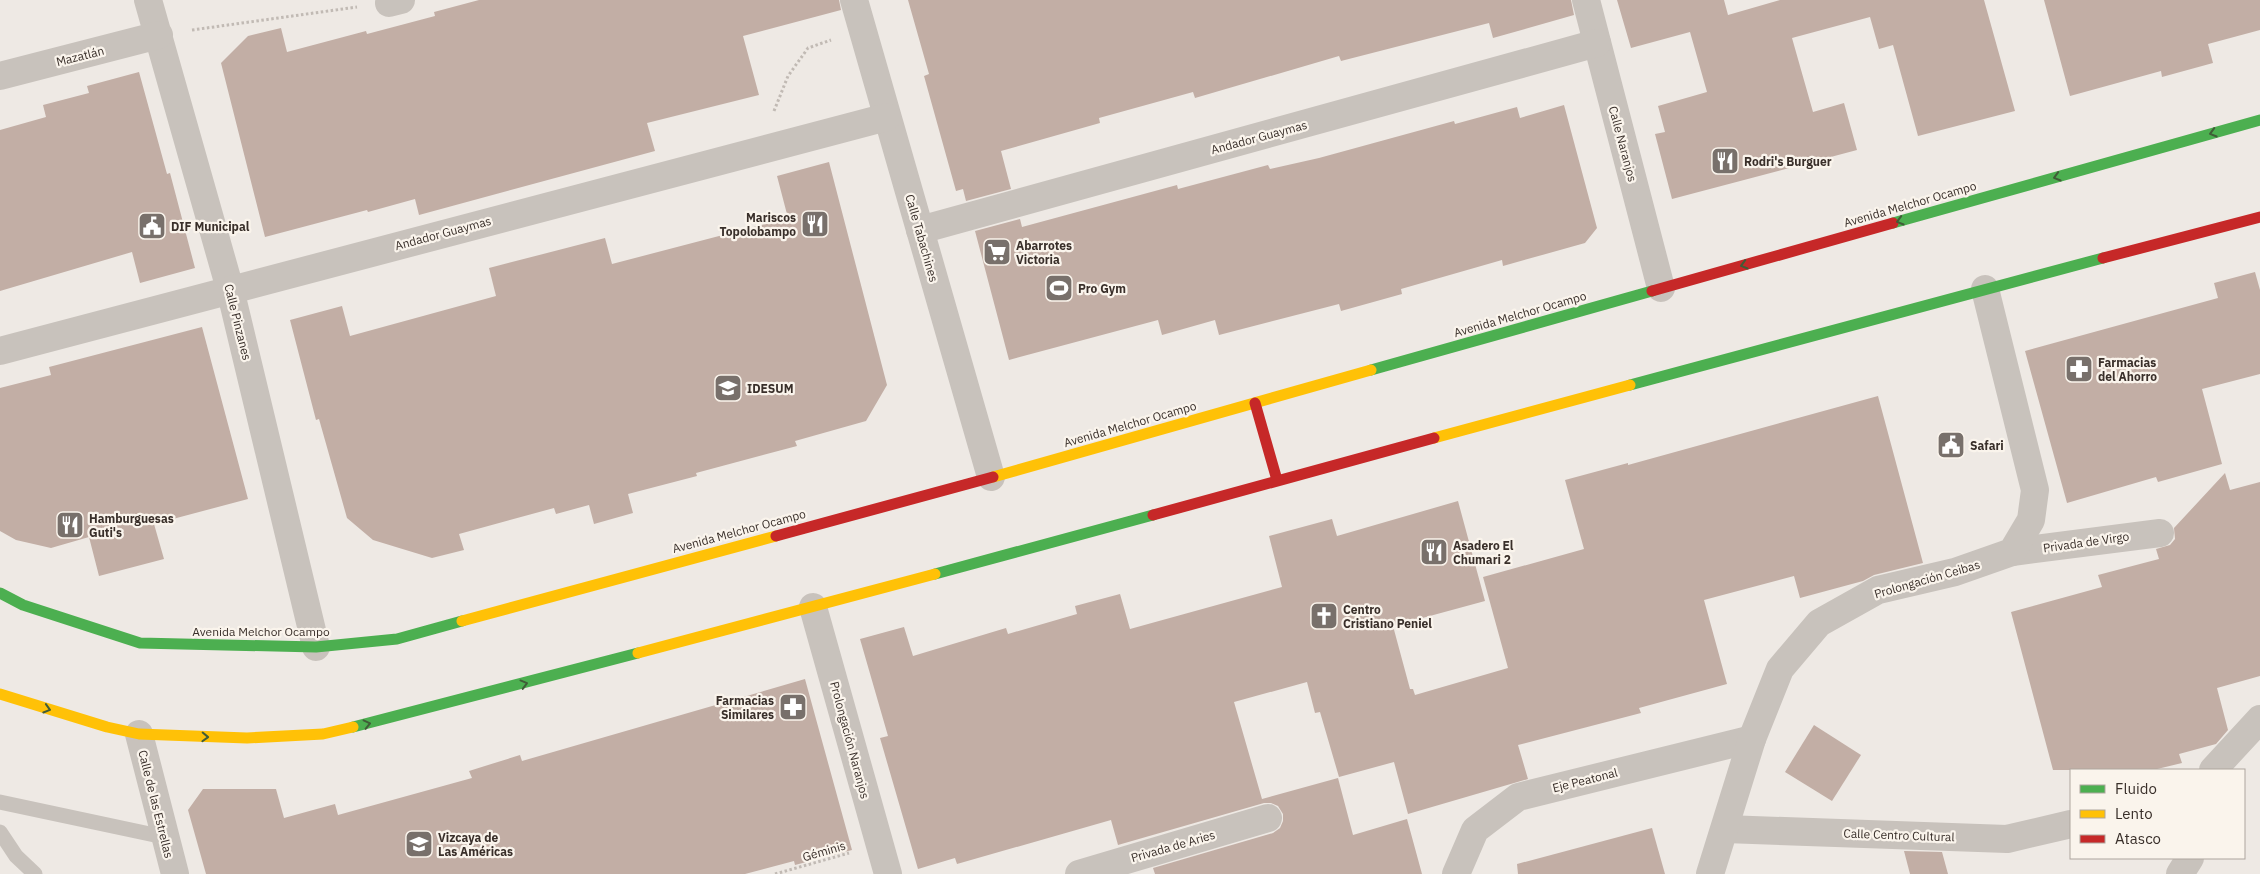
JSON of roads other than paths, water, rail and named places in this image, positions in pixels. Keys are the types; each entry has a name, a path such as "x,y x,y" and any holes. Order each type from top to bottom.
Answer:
{"main road":[{"name":"Avenida Melchor Ocampo","path":"0,593 24,605 140,643 316,647 397,639 991,477 2260,120"},
{"path":"0,694 107,727 139,734 247,738 323,734 404,715 813,606 1984,289 2260,217"},
{"path":"1255,403 1277,480"}],"street":[{"name":"Calle Pinzanes","path":"148,0 230,289 316,647"},
{"name":"Calle Tabachines","path":"854,0 991,477"},
{"name":"Calle Naranjos","path":"1586,0 1661,288"},
{"name":"Mazatlán","path":"0,76 159,35"},
{"name":"Andador Guaymas","path":"920,230 1597,43"},
{"name":"Andador Guaymas","path":"0,351 887,117"},
{"path":"1984,289 2035,490 2031,520 2012,552"},
{"name":"Privada de Virgo","path":"2012,552 2160,533"},
{"name":"Prolongación Ceibas","path":"1710,874 1752,739 1780,669 1819,623 1878,590 1955,572 2012,552"},
{"name":"Prolongación Naranjos","path":"813,606 878,845 888,874"},
{"path":"2214,769 2260,718"},
{"name":"Calle de las Estrellas","path":"139,734 175,874"},
{"name":"Eje Peatonal","path":"1456,874 1475,830 1518,797 1752,739"},
{"name":"Privada de Aries","path":"1078,874 1268,818"},
{"name":"Calle Centro Cultural","path":"1725,829 2007,839 2070,824"},
{"path":"2180,874 2189,859"}],"lane":[{"path":"0,802 164,837"},
{"path":"0,832 16,856 35,874"}],"place":[{"name":"Rodri's Burguer","path":"1725,161"},
{"name":"Mariscos Topolobampo","path":"815,224"},
{"name":"DIF Municipal","path":"152,226"},
{"name":"Abarrotes Victoria","path":"997,252"},
{"name":"Pro Gym","path":"1059,288"},
{"name":"Farmacias del Ahorro","path":"2079,369"},
{"name":"IDESUM","path":"728,388"},
{"name":"Safari","path":"1951,445"},
{"name":"Hamburguesas Guti's","path":"70,525"},
{"name":"Asadero El Chumari 2","path":"1434,552"},
{"name":"Centro Cristiano Peniel","path":"1324,616"},
{"name":"Farmacias Similares","path":"793,707"},
{"name":"Vizcaya de Las Américas","path":"419,844"}]}
